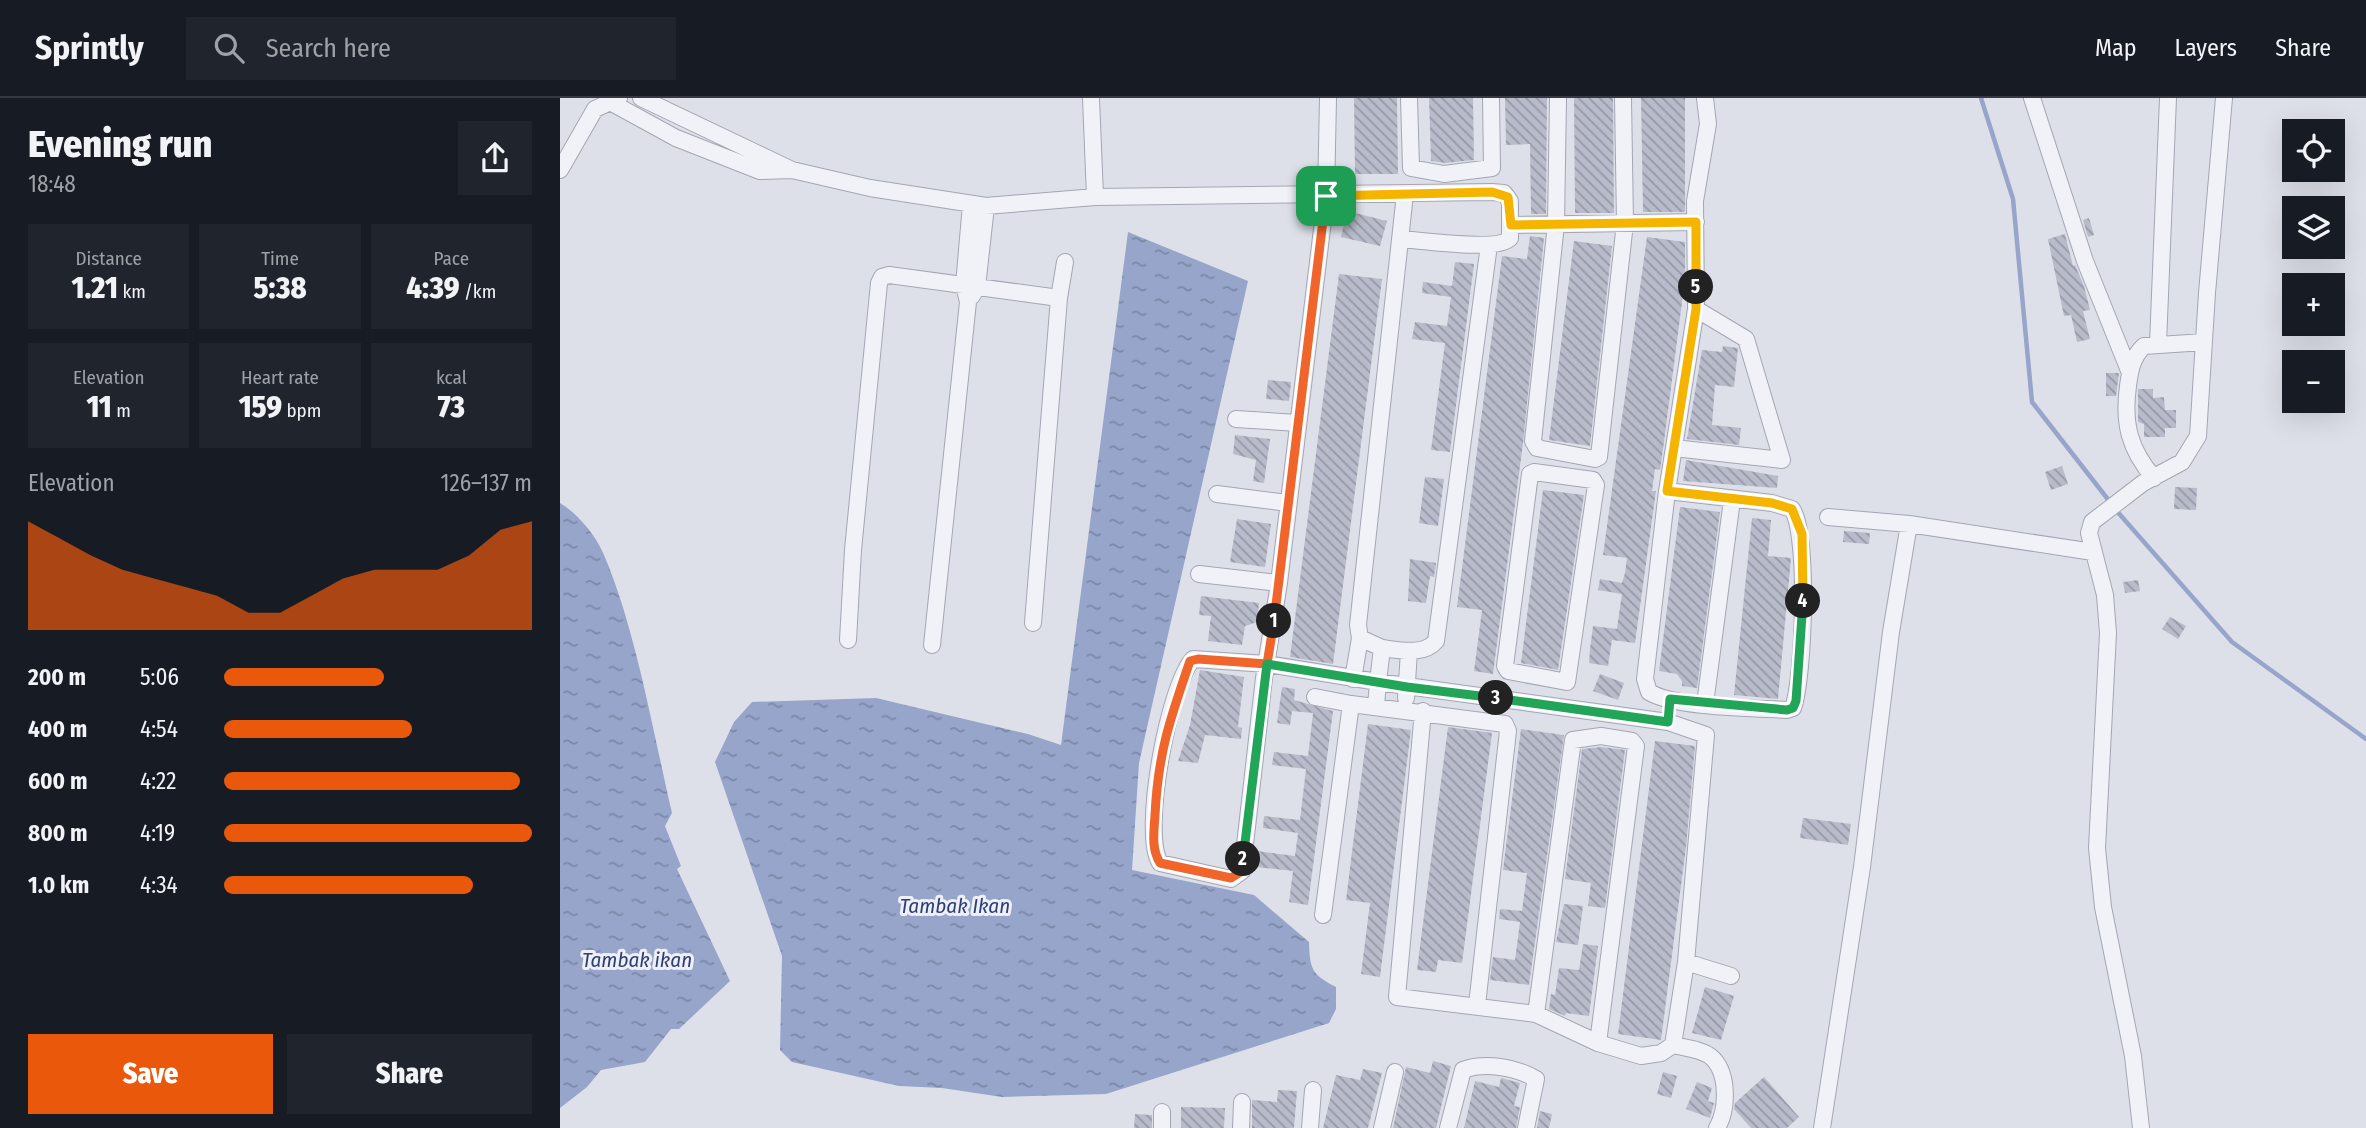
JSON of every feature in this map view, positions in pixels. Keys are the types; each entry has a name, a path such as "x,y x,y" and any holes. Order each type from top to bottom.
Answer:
{"street":[{"path":"641,98 792,170 870,188 979,205 1095,197 1444,193 1504,193 1510,201 1511,225 1508,242 1489,245 1400,239"},
{"path":"1091,98 1095,197"},
{"path":"1328,98 1326,196 1279,583 1267,664 1242,871 1231,878 1160,863 1153,843 1157,773 1162,741 1190,661 1198,659 1267,664 1407,687 1668,722 1704,732 1707,738 1686,962 1673,1045 1661,1053 1641,1056 1598,1043 1536,1014 1400,998 1395,992 1423,711"},
{"path":"1409,98 1411,168 1444,174 1489,169 1493,165 1491,98"},
{"path":"1558,98 1556,224 1534,445 1598,458 1625,223 1623,98"},
{"path":"1667,491 1783,505 1792,509 1798,517 1802,534 1804,596 1796,701 1793,708 1787,710 1705,704 1670,699 1649,692 1645,679 1667,491 1696,309 1695,201 1708,124 1705,98"},
{"path":"2032,98 2085,261 2130,373"},
{"path":"2158,344 2168,98"},
{"path":"2141,1128 2133,1056 2103,907 2097,848 2108,634 2105,595 2089,533 2092,522 2148,480 2182,461 2198,436 2224,98"},
{"path":"560,170 595,109 615,101 676,138 760,171 769,173 792,170"},
{"path":"1444,174 1444,193"},
{"path":"1353,679 1360,638 1358,625 1405,194"},
{"path":"932,645 979,205"},
{"path":"1511,225 1696,222"},
{"path":"1360,638 1382,648 1409,651 1431,646 1436,641 1447,575 1489,245"},
{"path":"1033,623 1059,298 1065,262"},
{"path":"848,640 853,550 879,283 882,277 889,275 1059,298"},
{"path":"1674,448 1782,460 1746,339 1743,334 1696,309"},
{"path":"2148,480 2133,449 2126,426 2130,373 2137,352 2144,346 2204,342"},
{"path":"1236,419 1298,423"},
{"path":"1530,474 1593,480 1596,485 1569,681 1533,678 1508,671 1505,666 1530,474"},
{"path":"1217,494 1288,503"},
{"path":"1705,704 1732,500"},
{"path":"1828,517 1909,524 2093,552"},
{"path":"1822,1128 1862,867 1891,632 1909,524"},
{"path":"1199,574 1279,583"},
{"path":"1376,706 1382,648"},
{"path":"1404,710 1409,651"},
{"path":"1528,702 1533,678"},
{"path":"1315,697 1504,724 1508,731 1477,1005"},
{"path":"1668,722 1670,699"},
{"path":"1323,915 1352,704"},
{"path":"1601,736 1602,714"},
{"path":"1536,1014 1573,740 1601,736 1632,741 1636,746 1598,1043"},
{"path":"1686,962 1731,976"},
{"path":"1673,1045 1704,1053 1717,1063 1725,1090 1718,1126"},
{"path":"1448,1128 1463,1070 1486,1067 1512,1069 1536,1079 1526,1128"},
{"path":"1382,1128 1395,1072"},
{"path":"1311,1128 1313,1090"},
{"path":"1241,1128 1242,1102"}],"water":[{"name":"Tambak Ikan","path":"1128,232 1248,281 1139,763 1132,870 1254,895 1309,942 1314,970 1336,987 1336,1009 1329,1023 1106,1094 1002,1097 942,1088 899,1086 792,1062 780,1050 782,956 715,762 734,722 752,702 876,698 1028,734 1061,745"},
{"name":"Tambak ikan","path":"560,503 591,532 604,555 615,584 643,682 672,813 665,826 681,866 677,869 730,981 679,1029 671,1029 645,1062 601,1070 587,1087 560,1108"}],"building":[{"path":"1354,98 1397,98 1398,174 1355,174"},
{"path":"1429,98 1473,98 1474,160 1445,163 1431,161"},
{"path":"1505,98 1547,98 1546,214 1531,214 1530,144 1506,145"},
{"path":"1574,98 1613,98 1614,213 1575,213"},
{"path":"1641,98 1685,98 1685,212 1643,212"},
{"path":"1347,211 1387,221 1380,246 1341,237"},
{"path":"2089,218 2094,235 2088,237 2083,220"},
{"path":"2065,234 2073,266 2075,265 2084,286 2090,310 2083,311 2090,339 2077,342 2071,315 2064,316 2048,239"},
{"path":"1530,236 1544,238 1523,443 1493,674 1474,671 1482,610 1457,607 1502,256 1527,259"},
{"path":"1647,237 1685,242 1685,279 1660,470 1655,469 1652,491 1656,491 1635,643 1612,640 1608,666 1589,663 1590,649 1593,626 1617,629 1622,594 1598,590 1600,579 1622,583 1625,573 1627,558 1603,555"},
{"path":"1574,241 1612,246 1590,446 1549,440"},
{"path":"1455,262 1474,264 1450,452 1431,450 1445,343 1412,339 1415,322 1447,326 1451,297 1422,293 1423,282 1452,286"},
{"path":"1339,274 1382,279 1333,664 1290,657"},
{"path":"1723,346 1738,348 1734,387 1715,385 1712,425 1741,428 1739,445 1687,439 1702,350 1722,352"},
{"path":"2106,373 2119,373 2116,396 2106,396"},
{"path":"1268,380 1291,382 1289,401 1266,399"},
{"path":"2138,389 2153,389 2153,398 2164,397 2165,410 2176,410 2176,428 2165,428 2165,437 2144,437 2144,424 2138,422"},
{"path":"1235,435 1270,439 1264,483 1253,481 1256,460 1233,454"},
{"path":"1686,460 1778,476 1777,488 1683,481"},
{"path":"2062,466 2068,484 2051,490 2045,472"},
{"path":"1425,477 1444,479 1438,526 1419,523"},
{"path":"2175,487 2197,488 2196,510 2174,509"},
{"path":"1543,490 1584,495 1558,670 1521,663"},
{"path":"1680,507 1720,512 1697,688 1682,686 1677,674 1659,671"},
{"path":"1752,518 1771,520 1768,556 1791,558 1778,699 1734,695"},
{"path":"1237,519 1271,524 1265,567 1230,562"},
{"path":"1844,531 1870,533 1869,544 1843,542"},
{"path":"1410,559 1436,563 1434,577 1430,576 1426,603 1408,601"},
{"path":"2138,580 2140,591 2125,593 2123,582"},
{"path":"1201,596 1259,603 1257,622 1245,626 1242,645 1208,641 1211,616 1199,615"},
{"path":"2170,617 2186,626 2178,639 2162,629"},
{"path":"1200,670 1244,677 1238,727 1242,728 1241,739 1205,735 1198,763 1178,761 1190,725"},
{"path":"1600,674 1624,683 1618,700 1593,691"},
{"path":"1282,687 1295,689 1294,700 1333,711 1308,905 1289,902 1293,871 1255,867 1257,851 1295,856 1298,833 1263,828 1264,816 1300,820 1306,769 1272,765 1274,752 1308,756 1313,713 1292,711 1290,725 1277,723"},
{"path":"1368,724 1411,730 1380,977 1361,974 1370,903 1346,900"},
{"path":"1448,727 1492,733 1462,963 1438,960 1436,972 1417,970"},
{"path":"1521,729 1564,735 1529,985 1490,980 1493,957 1515,960 1520,922 1499,919 1500,909 1522,911 1527,873 1503,870"},
{"path":"1655,741 1695,746 1686,847 1661,1040 1618,1034"},
{"path":"1601,747 1625,750 1605,908 1588,906 1591,883 1565,879 1582,749"},
{"path":"1803,818 1851,824 1848,845 1800,838"},
{"path":"1564,904 1583,906 1578,945 1556,942"},
{"path":"1583,944 1598,946 1589,1016 1566,1013 1565,1016 1549,1009 1551,994 1555,995 1559,968 1579,970"},
{"path":"1705,987 1734,996 1721,1040 1692,1033"},
{"path":"1433,1061 1451,1066 1436,1128 1393,1128 1406,1067 1430,1073"},
{"path":"1363,1069 1382,1073 1368,1128 1323,1128 1336,1075 1360,1080"},
{"path":"1663,1072 1677,1076 1671,1098 1657,1094"},
{"path":"1764,1077 1799,1117 1787,1128 1751,1128 1734,1109 1735,1103"},
{"path":"1501,1078 1520,1083 1514,1106 1520,1107 1516,1128 1464,1128 1475,1081 1499,1087"},
{"path":"1697,1082 1712,1088 1708,1101 1714,1103 1710,1118 1686,1109"},
{"path":"1278,1090 1297,1091 1294,1128 1252,1128 1252,1100 1277,1102"},
{"path":"1181,1107 1225,1108 1224,1128 1181,1128"},
{"path":"1540,1111 1552,1114 1549,1128 1537,1128"},
{"path":"1135,1114 1152,1115 1152,1128 1134,1128"}],"waterway":[{"path":"1981,98 2013,199 2032,402 2110,502"},
{"path":"2115,509 2232,642 2366,739"}],"route":[{"path":"1326,196 1267,664 1198,659 1190,661 1162,741 1157,773 1153,843 1160,863 1168,867 1231,878 1242,871 1267,664 1407,687 1668,722 1670,699 1705,704 1787,710 1793,708 1796,701 1804,596 1802,534 1798,517 1792,509 1783,505 1667,491 1696,309 1696,222 1511,225 1510,201 1504,193 1326,196"}]}
